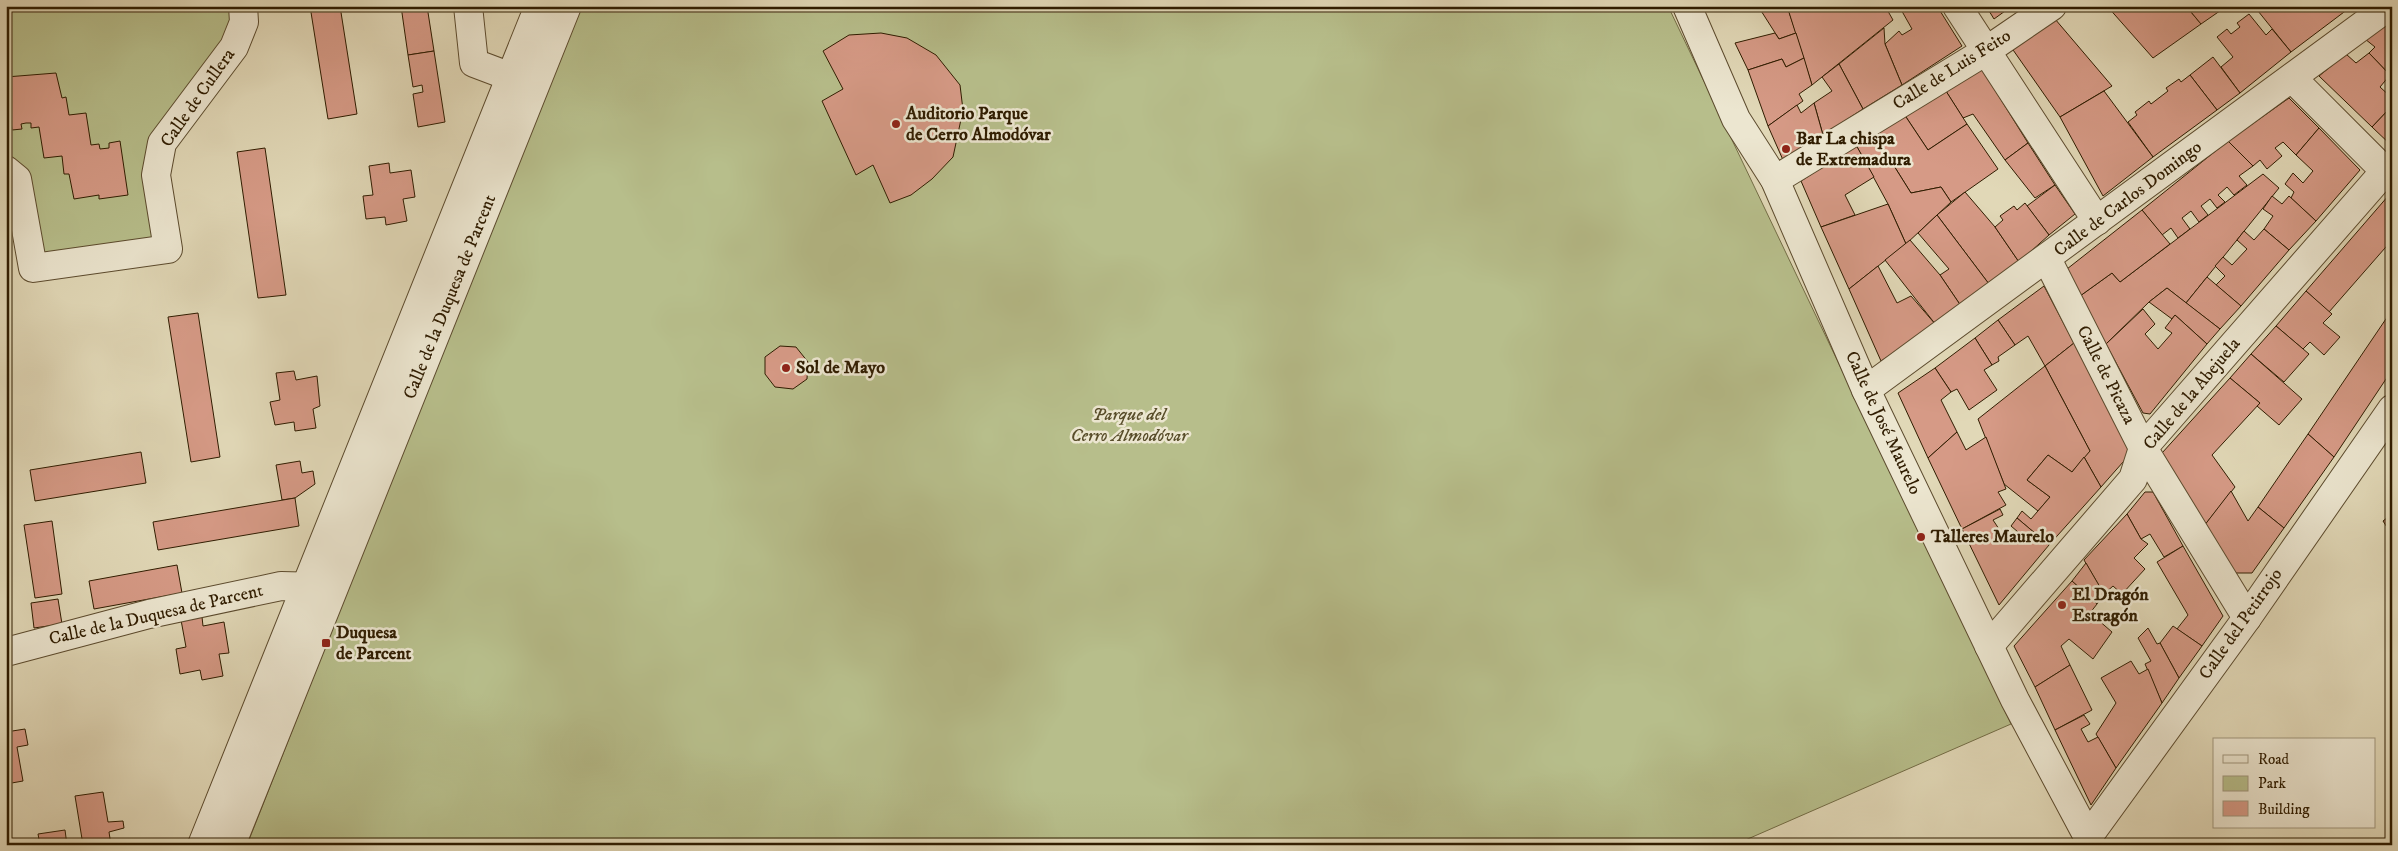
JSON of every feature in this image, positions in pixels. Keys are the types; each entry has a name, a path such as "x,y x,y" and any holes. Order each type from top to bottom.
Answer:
{"street":[{"name":"Calle de Cullera","path":"6,170 17,179 32,268 168,249 156,175 162,143 234,47 244,22 243,6"},
{"path":"468,6 474,63 511,77"},
{"name":"Calle de la Duquesa de Parcent","path":"202,845 280,655 306,585 539,6"},
{"name":"Calle de la Duquesa de Parcent","path":"232,845 566,6"},
{"path":"1957,6 2097,221"},
{"name":"Calle de Luis Feito","path":"1775,180 1986,51 2052,6"},
{"name":"Calle de Carlos Domingo","path":"1866,390 2047,259 2389,6"},
{"name":"Calle de José Maurelo","path":"1691,8 1736,119 1775,180 1866,390 1989,646 2078,841"},
{"path":"2292,78 2388,174"},
{"name":"Calle de la Abejuela","path":"1989,646 2133,478 2143,448 2388,174"},
{"name":"Calle de Picaza","path":"2047,259 2143,448 2247,618"},
{"name":"Calle del Petirrojo","path":"2078,841 2247,618 2392,409"},
{"name":"Calle de la Duquesa de Parcent","path":"6,652 149,614 280,586 306,585 334,588"}],"green space":[{"path":"6,6 243,6 162,143 168,249 33,268 6,170"},
{"name":"Parque del Cerro Almodóvar","path":"578,6 1668,6 2011,724 1734,845 247,845"}],"building":[{"path":"310,6 340,6 357,114 328,119"},
{"path":"401,6 427,6 434,51 408,55"},
{"path":"1758,6 1787,6 1796,33 1779,39"},
{"path":"1787,6 1885,6 1893,20 1812,85"},
{"path":"1899,6 1937,6 1962,46 1902,85 1885,44 1899,31 1902,35 1912,29"},
{"path":"1986,6 2012,6 1994,19"},
{"path":"2107,6 2186,6 2201,24 2153,58"},
{"path":"2186,6 2227,6 2201,24"},
{"path":"2254,6 2352,6 2291,52"},
{"path":"2249,14 2266,35 2272,29 2291,52 2240,93 2221,67 2233,57 2217,37 2227,29 2231,34 2240,27 2237,23"},
{"path":"2055,19 2112,86 2060,117 2011,47"},
{"path":"2388,21 2392,25 2392,73 2390,75 2369,53 2375,47 2365,39"},
{"path":"1884,28 1885,44 1902,85 1863,109 1839,64"},
{"name":"Auditorio Parque de Cerro Almodóvar","path":"881,33 907,38 936,55 960,85 963,110 953,157 932,179 911,195 890,203 873,165 856,175 822,101 843,89 823,51 849,35"},
{"path":"1775,33 1779,39 1796,33 1804,58 1786,67 1782,59 1748,70 1735,43"},
{"path":"434,51 445,122 418,127 413,94 423,92 422,85 413,87 408,55"},
{"path":"2369,53 2390,75 2380,87 2392,98 2392,106 2372,127 2319,76 2346,54 2356,63"},
{"path":"2213,57 2240,93 2217,110 2190,75"},
{"path":"1804,58 1812,85 1799,94 1803,101 1768,126 1748,70 1782,59 1786,67"},
{"path":"1839,64 1863,109 1823,135 1814,103 1832,91 1822,77"},
{"path":"1980,66 2028,143 2005,160 1973,114 1963,118 1944,88"},
{"path":"56,73 62,98 66,97 69,115 86,113 91,145 99,144 100,149 109,148 109,143 120,141 128,195 99,199 99,195 74,199 69,174 64,174 62,156 44,158 39,127 31,128 31,123 26,123 21,124 22,129 12,130 6,77"},
{"path":"2190,75 2217,110 2153,157 2128,122 2137,115 2135,112 2149,101 2151,104 2168,91 2166,88 2179,79 2181,82"},
{"path":"1944,88 1967,124 1928,150 1904,114"},
{"path":"2104,91 2153,157 2103,196 2060,117"},
{"path":"2289,98 2319,128 2296,155 2283,142 2275,148 2282,156 2267,169 2260,160 2253,166 2228,141"},
{"path":"1814,103 1823,135 1783,160 1768,126 1797,105 1801,113"},
{"path":"2392,106 2392,146 2372,127"},
{"path":"1904,114 1928,150 1967,124 1998,169 1951,202 1941,187 1911,193 1874,134"},
{"path":"2319,128 2360,170 2316,221 2291,198 2294,192 2285,184 2293,173 2303,183 2313,171 2296,155"},
{"path":"1874,134 1911,193 1941,187 1951,202 1906,244 1888,204 1856,145"},
{"path":"2228,141 2253,166 2239,176 2247,185 2234,195 2227,187 2218,195 2225,202 2217,208 2210,199 2201,206 2208,215 2199,222 2191,211 2182,218 2190,229 2178,238 2171,228 2162,235 2142,210"},
{"path":"2028,143 2055,185 2035,198 2005,160"},
{"path":"1856,145 1874,177 1845,195 1855,215 1821,227 1801,181"},
{"path":"265,148 286,295 258,298 237,152"},
{"path":"389,163 390,173 411,170 415,197 403,199 407,221 386,225 385,217 366,219 363,196 373,195 369,166"},
{"path":"2263,174 2279,188 2186,303 2167,288 2149,302 2106,344 2080,296 2112,273 2120,282"},
{"path":"2055,185 2075,214 2049,235 2027,206"},
{"path":"1965,192 1995,227 2019,262 1989,284 1937,215"},
{"path":"2389,195 2392,197 2392,240 2329,312 2306,291"},
{"path":"2272,196 2282,204 2289,196 2316,221 2289,250 2264,229 2273,216 2263,209"},
{"path":"2025,203 2049,235 2019,262 1995,227 2003,220 2000,216 2014,206 2017,210"},
{"path":"1888,204 1906,244 1849,289 1821,227"},
{"path":"2142,210 2170,244 2120,282 2112,273 2080,296 2067,269"},
{"path":"1937,215 1989,284 1961,306 1940,275 1949,269 1918,233"},
{"path":"2264,229 2289,250 2241,306 2216,285 2225,276 2215,266 2223,257 2232,265 2247,249 2237,240 2244,231 2254,240"},
{"path":"1910,240 1940,275 1961,306 1936,325 1885,260"},
{"path":"1878,266 1897,303 1911,296 1936,325 1881,361 1849,289"},
{"path":"2207,277 2241,306 2220,329 2186,303"},
{"path":"2044,286 2074,343 2045,366 2028,336 2015,345 1998,320"},
{"path":"2167,288 2220,329 2207,344 2175,315 2172,319 2149,302"},
{"path":"2306,291 2332,314 2323,323 2340,337 2324,355 2310,342 2303,349 2276,326"},
{"path":"2143,309 2155,324 2145,334 2158,349 2172,333 2165,328 2175,315 2207,344 2150,414 2143,413 2106,344"},
{"path":"2392,310 2392,370 2334,457 2308,434"},
{"path":"198,313 220,457 191,462 168,317"},
{"path":"1998,320 2015,345 1998,357 1999,361 1992,365 1975,338"},
{"path":"2276,326 2309,354 2284,382 2251,354"},
{"path":"1975,338 1992,365 1984,370 1997,390 1969,410 1957,389 1951,392 1935,368"},
{"path":"2074,343 2131,453 2101,487 2084,457 2090,451 2045,366"},
{"name":"Sol de Mayo","path":"780,346 796,347 808,362 807,379 793,389 775,387 765,374 765,357"},
{"path":"2251,354 2302,399 2279,425 2257,406 2260,403 2230,378"},
{"path":"2045,366 2090,451 2072,472 2048,455 2027,480 2050,497 2038,511 2004,484 1978,419"},
{"path":"1935,368 1951,392 1941,400 1957,432 1928,458 1898,393"},
{"path":"294,371 296,380 317,376 320,406 313,409 316,428 295,431 294,422 275,425 270,402 280,400 276,373"},
{"path":"2230,378 2260,403 2212,455 2235,487 2204,526 2162,453"},
{"path":"1957,432 1966,450 1986,437 2006,489 1998,492 2006,505 1962,529 1928,458"},
{"path":"2308,434 2334,457 2284,528 2258,507"},
{"path":"141,452 146,483 35,501 30,470"},
{"path":"2048,455 2072,472 2084,457 2101,487 2049,545 2017,518 2022,511 2031,519 2050,497 2027,480"},
{"path":"300,461 302,473 313,471 315,484 295,498 282,500 276,465"},
{"path":"2231,491 2248,521 2258,507 2284,528 2252,573 2235,573 2204,526"},
{"path":"2145,492 2153,492 2183,546 2164,557 2150,534 2141,539 2127,514"},
{"path":"295,498 299,526 158,550 153,522"},
{"path":"2000,509 2003,515 1993,520 2009,544 2018,532 2011,526 2017,518 2049,545 1999,605 1962,529"},
{"path":"2127,514 2141,539 2148,544 2134,558 2145,569 2122,594 2113,586 2104,594 2084,560"},
{"path":"2392,514 2392,535 2383,521"},
{"path":"52,521 62,594 35,598 24,525"},
{"path":"2183,546 2223,616 2202,646 2177,629 2188,615 2157,562"},
{"path":"2086,563 2104,594 2097,604 2072,581"},
{"path":"177,565 182,593 94,609 89,581"},
{"path":"2072,581 2097,604 2090,613 2112,632 2093,659 2069,639 2061,646 2070,665 2035,687 2014,646"},
{"path":"58,599 62,624 34,628 31,603"},
{"path":"202,617 203,626 224,622 229,653 219,654 223,676 202,680 200,670 180,674 176,649 186,647 181,620"},
{"path":"2173,626 2202,646 2179,678 2160,643"},
{"path":"2148,628 2157,644 2160,643 2179,678 2162,703 2145,664 2151,661 2138,638"},
{"path":"2131,661 2139,674 2148,669 2162,703 2116,768 2096,734 2116,703 2101,678"},
{"path":"2070,665 2092,710 2055,730 2035,687"},
{"path":"2084,715 2090,724 2081,729 2088,742 2098,737 2116,768 2091,805 2055,730"},
{"path":"25,729 28,745 17,747 23,781 6,784 6,732"},
{"path":"103,792 108,822 123,821 124,828 109,832 111,845 83,845 75,796"},
{"path":"65,830 67,845 40,845 38,834"}],"place":[{"name":"Auditorio Parque de Cerro Almodóvar","path":"896,124"},
{"name":"Bar La chispa de Extremadura","path":"1786,149"},
{"name":"Sol de Mayo","path":"786,368"},
{"name":"Talleres Maurelo","path":"1921,537"},
{"name":"El Dragón Estragón","path":"2062,605"},
{"name":"Duquesa de Parcent","path":"326,643"}]}
